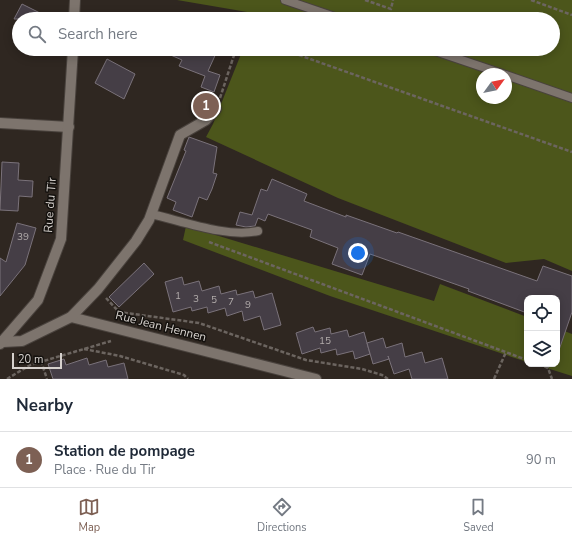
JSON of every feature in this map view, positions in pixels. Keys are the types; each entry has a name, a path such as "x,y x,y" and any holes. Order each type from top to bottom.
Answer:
{"street":[{"path":"74,12 75,0"},
{"name":"Rue du Tir","path":"2,343 38,300 61,239 73,56"},
{"path":"2,343 22,341 71,317 98,289 136,240 151,214 180,135 206,120 216,109"},
{"path":"0,123 69,127"},
{"name":"Rue Jean Hennen","path":"71,317 316,379"}],"lane":[{"path":"285,0 320,12"},
{"path":"450,56 485,68"},
{"path":"512,77 572,98"},
{"path":"151,214 210,228 246,234 258,231"}],"path":[{"path":"365,0 390,9 393,0"},
{"path":"531,0 572,15"},
{"path":"216,109 234,56"},
{"path":"302,56 572,152"},
{"path":"208,242 524,359"},
{"name":"Rue Jean Hennen","path":"98,289 119,312 199,323 306,360 362,369 382,375 388,379"},
{"path":"7,379 30,365 118,339"},
{"path":"81,349 120,356 184,376 188,379"},
{"path":"494,379 506,352"},
{"path":"42,361 47,379"},
{"path":"546,367 548,368 552,379"}],"green space":[{"path":"177,0 572,0 572,271 544,259 506,263 338,198 206,137 213,124 240,56 560,56 560,12 247,12"},
{"path":"186,226 434,301 440,284 524,316 524,361 330,296 183,240"},
{"path":"560,329 572,334 572,376 544,367 560,367"}],"building":[{"path":"22,4 38,12 18,12"},
{"path":"173,56 215,56 208,71 220,75 214,92 201,87 205,76 179,66 182,60"},
{"path":"107,59 135,74 124,99 95,83"},
{"path":"189,137 217,147 213,173 217,174 212,189 207,200 199,197 192,217 173,210 176,202 167,198 186,151 184,150"},
{"path":"2,162 19,163 18,180 33,181 32,197 19,196 18,211 0,210"},
{"path":"272,179 307,194 304,201 346,217 346,215 397,233 398,232 537,281 543,266 572,276 572,312 560,347 560,295 524,295 524,312 468,291 469,289 370,254 362,275 332,264 338,248 310,237 312,230 268,214 265,221 258,218 255,226 246,227 236,225 240,212 252,215 261,189 267,191"},
{"path":"17,223 36,228 25,265 0,296 0,258 6,262"},
{"path":"144,263 154,274 119,307 109,297"},
{"path":"182,277 184,285 199,281 202,291 219,286 221,294 236,290 237,295 253,291 255,298 272,293 281,325 264,330 260,316 244,321 242,311 227,316 225,308 208,313 207,307 192,311 191,307 173,312 165,282"},
{"path":"313,327 315,332 330,328 331,334 347,330 349,337 364,332 370,354 355,359 353,351 337,355 336,349 321,353 320,348 302,354 296,333"},
{"path":"383,338 386,348 402,343 405,357 422,352 425,363 442,358 448,379 412,379 409,369 394,374 389,359 373,364 367,343"},
{"path":"87,358 89,365 106,360 108,367 124,363 128,379 53,379 48,364 64,359 66,365"}],"place":[{"name":"Station de pompage","path":"206,106"}]}
